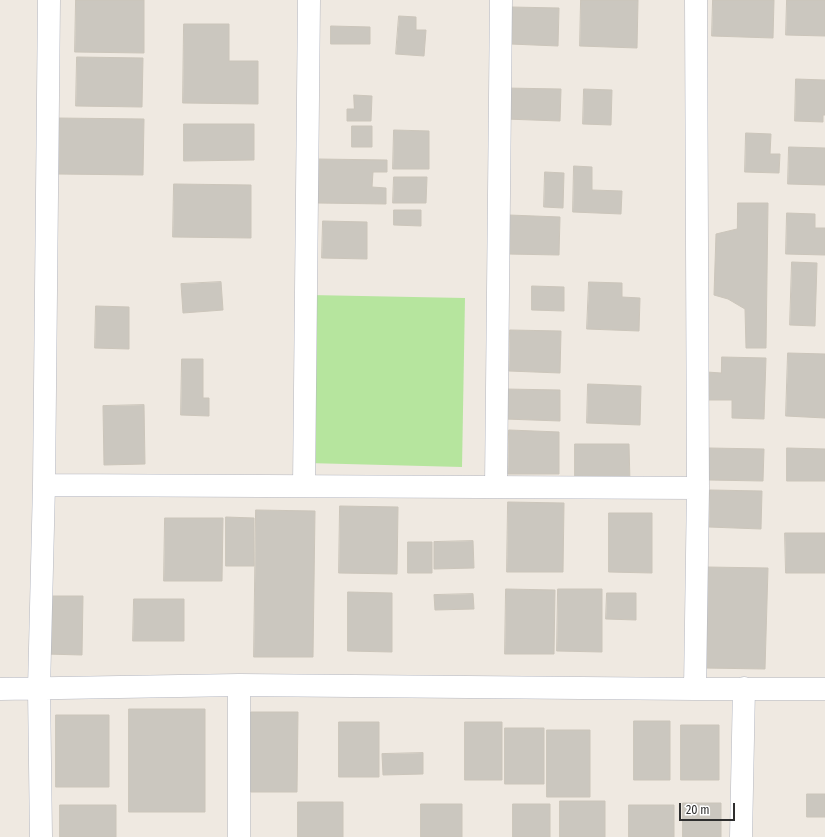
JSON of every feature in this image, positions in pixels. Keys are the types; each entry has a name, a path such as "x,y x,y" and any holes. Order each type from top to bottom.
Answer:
{"street":[{"path":"40,837 40,688 50,0"},
{"path":"304,486 309,0"},
{"path":"496,486 501,0"},
{"path":"696,0 698,488 696,689"},
{"path":"44,485 698,488"},
{"path":"239,685 239,837"},
{"path":"0,689 239,685 825,689"},
{"path":"741,837 744,688"}],"green space":[{"path":"310,295 465,298 462,467 307,463"}],"building":[{"path":"76,0 144,0 144,53 75,52"},
{"path":"581,0 638,0 637,48 580,46"},
{"path":"713,0 774,0 773,38 712,36"},
{"path":"787,0 825,0 825,36 786,35"},
{"path":"511,7 559,8 558,46 510,44"},
{"path":"399,16 416,17 416,30 426,30 424,56 396,54"},
{"path":"184,24 229,24 229,61 258,61 258,104 183,103"},
{"path":"331,26 370,27 370,44 331,44"},
{"path":"77,57 143,58 142,107 76,106"},
{"path":"796,79 825,80 825,115 823,115 823,122 795,121"},
{"path":"505,88 561,89 560,121 505,119"},
{"path":"584,89 612,90 611,125 583,124"},
{"path":"354,95 372,96 371,121 347,121 347,109 354,109"},
{"path":"56,118 144,119 143,175 56,174"},
{"path":"184,124 254,124 254,160 184,161"},
{"path":"352,126 372,126 372,147 352,147"},
{"path":"394,130 429,131 429,169 393,169"},
{"path":"746,133 771,134 770,154 780,154 779,173 745,172"},
{"path":"789,147 825,148 825,185 788,184"},
{"path":"318,159 387,160 387,172 373,172 372,187 386,188 386,204 317,203"},
{"path":"574,166 592,167 592,190 622,191 621,214 573,212"},
{"path":"545,172 564,173 563,208 544,207"},
{"path":"394,177 427,177 426,203 393,203"},
{"path":"174,184 251,185 251,238 173,237"},
{"path":"738,203 768,203 766,348 746,348 745,309 728,299 714,295 716,234 737,229"},
{"path":"394,210 421,210 421,226 394,225"},
{"path":"787,213 815,214 815,228 825,228 825,255 786,254"},
{"path":"509,215 560,217 559,255 507,254"},
{"path":"323,221 367,222 367,259 322,258"},
{"path":"792,262 817,263 815,326 790,325"},
{"path":"221,282 223,310 183,313 181,284"},
{"path":"589,282 622,283 622,297 640,298 639,331 587,329"},
{"path":"532,286 564,287 564,311 532,310"},
{"path":"96,306 129,307 129,349 95,348"},
{"path":"510,330 561,331 560,373 509,371"},
{"path":"788,353 825,354 825,418 786,416"},
{"path":"722,357 766,358 764,419 732,418 732,400 706,400 707,372 721,373"},
{"path":"182,359 203,359 203,398 209,398 209,416 181,415"},
{"path":"588,384 641,386 640,425 587,423"},
{"path":"505,389 560,390 560,421 505,419"},
{"path":"144,405 145,464 104,465 103,406"},
{"path":"509,430 559,432 559,474 508,474"},
{"path":"575,444 629,444 630,483 575,483"},
{"path":"709,448 764,449 763,481 708,480"},
{"path":"787,448 825,449 825,481 787,481"},
{"path":"710,490 762,491 761,529 709,527"},
{"path":"508,502 564,503 563,572 507,572"},
{"path":"340,506 398,507 397,574 339,573"},
{"path":"256,510 315,511 313,657 254,657"},
{"path":"609,513 652,513 652,573 609,572"},
{"path":"226,517 254,518 254,566 226,566"},
{"path":"165,518 223,518 222,581 164,581"},
{"path":"785,533 825,533 825,573 786,573"},
{"path":"473,541 474,568 434,569 434,542"},
{"path":"408,542 432,542 432,573 408,573"},
{"path":"707,567 768,568 765,669 704,668"},
{"path":"506,589 555,590 554,654 505,654"},
{"path":"558,589 602,589 602,652 557,651"},
{"path":"348,592 392,593 392,652 348,651"},
{"path":"607,593 636,593 636,620 606,619"},
{"path":"473,594 474,609 435,610 434,595"},
{"path":"45,596 83,596 82,655 45,654"},
{"path":"134,599 184,599 184,641 133,641"},
{"path":"129,709 205,709 205,812 129,812"},
{"path":"251,712 298,712 297,792 251,792"},
{"path":"56,715 109,715 109,787 56,787"},
{"path":"634,721 670,721 670,780 634,780"},
{"path":"339,722 379,722 379,777 339,777"},
{"path":"465,722 502,722 502,780 465,780"},
{"path":"681,725 719,725 719,780 681,780"},
{"path":"505,728 544,728 544,784 505,784"},
{"path":"547,730 590,730 590,797 547,797"},
{"path":"423,753 423,774 383,775 382,754"},
{"path":"807,794 825,794 825,817 807,817"},
{"path":"560,801 605,801 605,837 560,837"},
{"path":"298,802 343,802 343,837 298,837"},
{"path":"683,803 721,803 721,837 683,837"},
{"path":"421,804 462,804 462,837 421,837"},
{"path":"513,804 550,804 550,837 513,837"},
{"path":"60,805 116,805 116,837 60,837"},
{"path":"629,805 674,805 674,837 629,837"}]}
